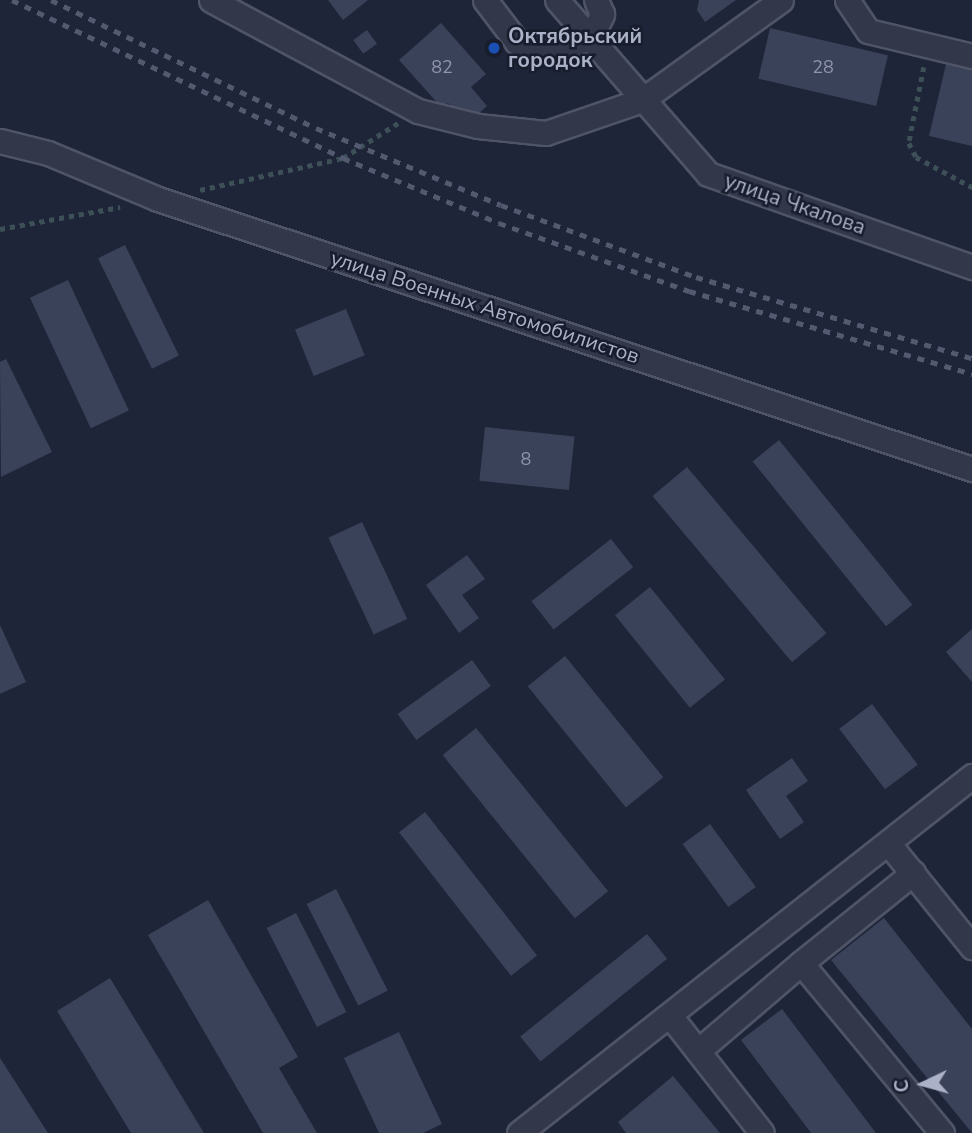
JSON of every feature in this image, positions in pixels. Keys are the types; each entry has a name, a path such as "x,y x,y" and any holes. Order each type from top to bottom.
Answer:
{"street":[{"path":"211,0 418,111 478,126 546,133 642,100 781,0"},
{"path":"485,0 517,42 554,47 590,39 602,14 596,0"},
{"name":"улица Чкалова","path":"557,0 708,174 972,267"},
{"path":"847,0 868,31 972,56"},
{"name":"улица Военных Автомобилистов","path":"0,141 48,153 158,199 972,469"},
{"path":"519,1133 671,1017 972,776"},
{"path":"888,843 972,947"},
{"path":"698,1051 913,873"},
{"path":"801,963 942,1133"},
{"path":"671,1017 762,1133"}],"path":[{"path":"930,46 909,143 916,158 972,187"},
{"path":"198,190 343,158 418,111"},
{"path":"0,229 158,199"}],"building":[{"path":"328,0 368,0 343,20"},
{"path":"699,0 736,0 705,22 697,10"},
{"path":"441,23 486,74 471,87 487,106 467,124 448,103 442,108 399,60"},
{"path":"770,28 888,55 876,106 758,79"},
{"path":"367,30 377,44 363,54 353,40"},
{"path":"947,60 972,66 972,146 929,136"},
{"path":"125,245 179,356 152,369 98,258"},
{"path":"68,280 129,411 91,428 30,298"},
{"path":"346,309 365,355 314,376 295,330"},
{"path":"6,359 52,452 1,477 0,362"},
{"path":"485,427 575,436 569,490 479,481"},
{"path":"779,440 912,605 886,626 753,461"},
{"path":"687,467 826,633 792,662 653,496"},
{"path":"362,522 407,619 374,635 328,538"},
{"path":"611,539 633,567 554,630 531,601"},
{"path":"467,555 485,579 462,595 479,618 459,633 426,585"},
{"path":"650,587 725,679 690,708 615,615"},
{"path":"0,625 26,682 0,694"},
{"path":"972,629 972,682 946,652"},
{"path":"565,656 663,777 626,807 528,686"},
{"path":"472,660 491,686 416,740 398,714"},
{"path":"872,704 918,765 885,789 839,729"},
{"path":"476,728 608,891 575,918 443,755"},
{"path":"792,758 808,781 786,796 804,822 780,839 746,790"},
{"path":"425,812 537,955 511,976 399,832"},
{"path":"710,824 756,887 728,907 682,844"},
{"path":"336,889 388,991 358,1006 307,904"},
{"path":"208,900 298,1057 279,1068 317,1133 263,1133 148,935"},
{"path":"296,913 346,1012 317,1027 267,928"},
{"path":"884,918 972,1029 972,1133 831,960"},
{"path":"647,934 667,959 540,1061 520,1037"},
{"path":"110,978 204,1133 131,1133 57,1011"},
{"path":"782,1009 876,1133 811,1133 741,1040"},
{"path":"399,1032 442,1124 423,1133 379,1133 344,1058"},
{"path":"0,1058 48,1133 0,1133"},
{"path":"673,1076 720,1133 626,1133 618,1122"}],"railway":[{"path":"12,0 343,158 499,223 689,291 972,374"},
{"path":"51,0 316,128 501,205 696,277 972,358"}],"place":[{"name":"Октябрьский городок","path":"494,48"}]}
